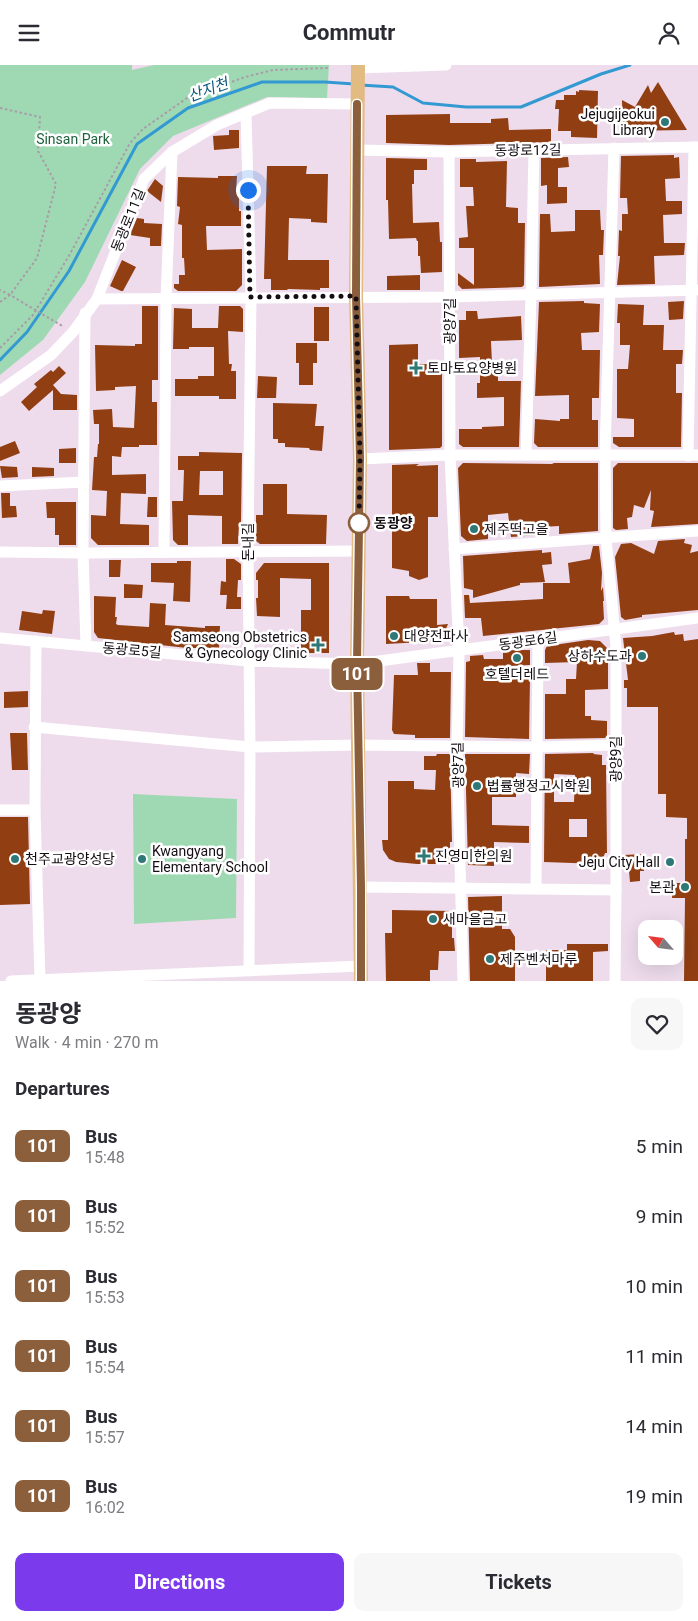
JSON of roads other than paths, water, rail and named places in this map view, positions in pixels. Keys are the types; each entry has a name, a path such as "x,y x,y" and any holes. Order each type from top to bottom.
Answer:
{"main road":[{"path":"358,67 356,296 360,459 357,664 361,981"}],"street":[{"path":"358,67 446,65"},
{"name":"동광로11길","path":"0,391 51,355 73,332 97,299 144,179 172,152 217,125 270,103 357,104"},
{"name":"돈내길","path":"246,113 250,297 248,552 250,747 249,970"},
{"path":"360,459 450,455 693,455 696,147"},
{"name":"동광로12길","path":"357,150 449,152 696,147"},
{"name":"광양9길","path":"614,148 605,454 606,537 616,647 615,981"},
{"path":"526,455 534,150"},
{"path":"164,552 166,298 172,152"},
{"name":"광양7길","path":"449,152 450,455 459,651 458,746 462,981"},
{"path":"97,299 356,296 450,297 694,290"},
{"name":"동광로5길","path":"85,313 83,553 86,645"},
{"path":"0,486 84,483"},
{"path":"454,549 698,531"},
{"path":"0,552 359,551"},
{"name":"동광로6길","path":"357,664 698,618"},
{"name":"동광로5길","path":"0,638 248,661 357,664"},
{"path":"536,889 538,640"},
{"path":"36,641 34,727 40,980"},
{"path":"34,727 250,747 358,745 538,747 616,745"},
{"path":"0,810 35,810"},
{"path":"361,887 616,890"},
{"path":"11,981 127,978 249,970 361,966"}],"waterway":[{"name":"산지천","path":"360,85 393,87 423,103 466,107 521,107 601,74 630,65"},
{"name":"산지천","path":"0,360 27,332 69,271 137,144 188,108 262,82 354,84"}],"place":[{"name":"Jejugijeokui Library","path":"665,122"},
{"name":"토마토요양병원","path":"416,368"},
{"name":"동광양","path":"359,523"},
{"name":"제주떡고을","path":"474,529"},
{"name":"대양전파사","path":"394,636"},
{"name":"Samseong Obstetrics & Gynecology Clinic","path":"318,645"},
{"name":"상하수도과","path":"642,656"},
{"name":"호텔더레드","path":"517,658"},
{"name":"법률행정고시학원","path":"477,786"},
{"name":"진영미한의원","path":"424,856"},
{"name":"천주교광양성당","path":"15,859"},
{"name":"Kwangyang Elementary School","path":"142,859"},
{"name":"Jeju City Hall","path":"670,862"},
{"name":"본관","path":"685,887"},
{"name":"새마을금고","path":"433,919"},
{"name":"제주벤처마루","path":"490,959"}],"park label":[{"name":"Sinsan Park","path":"73,139"}]}
